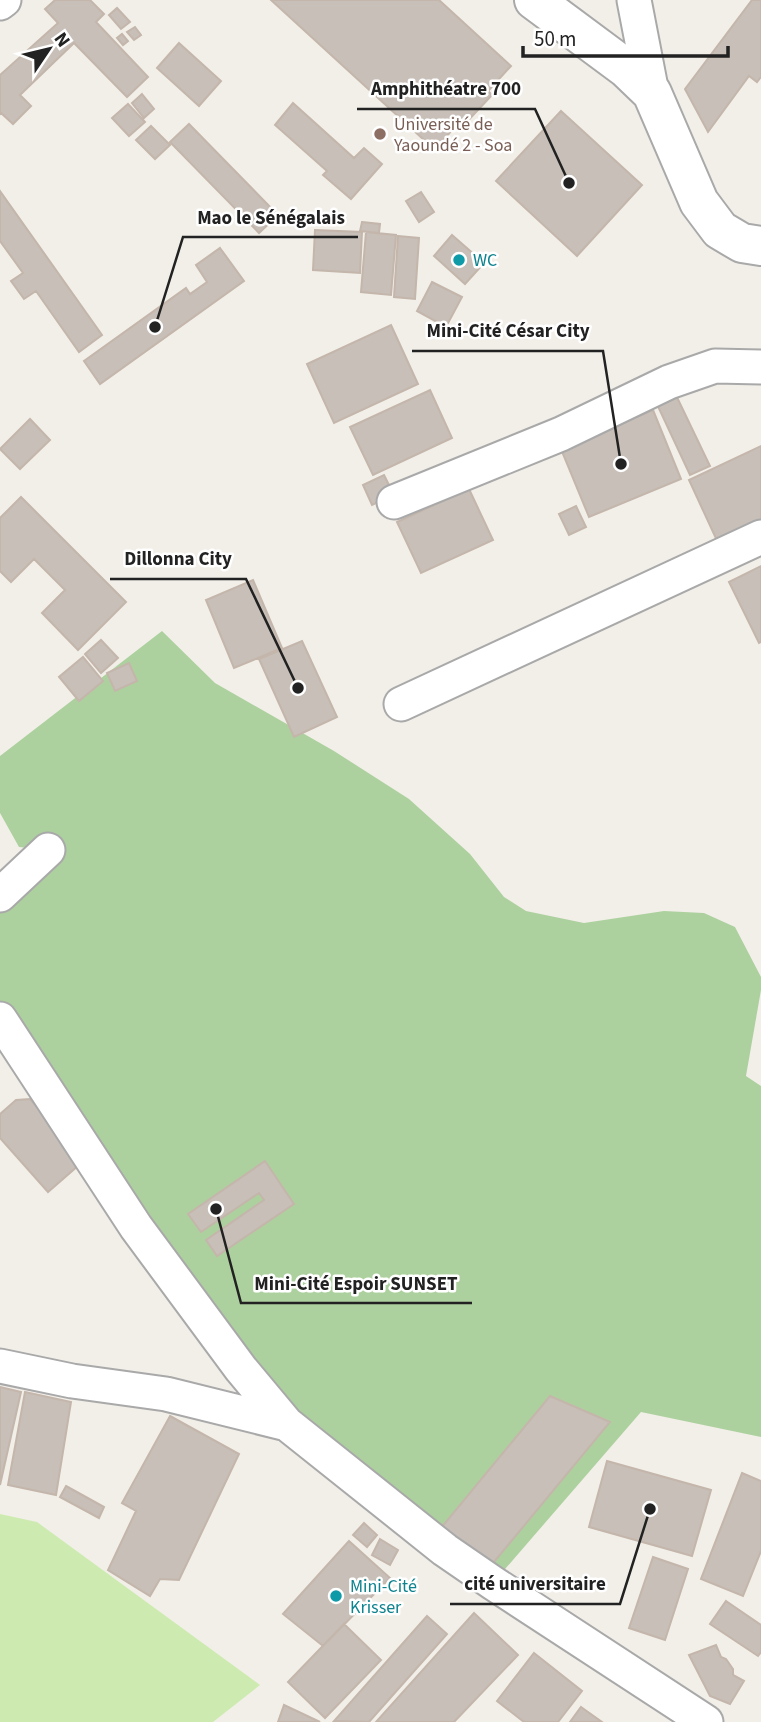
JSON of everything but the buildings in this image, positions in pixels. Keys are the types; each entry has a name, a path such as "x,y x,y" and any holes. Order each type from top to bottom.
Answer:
{"street":[{"path":"534,0 627,69 652,93"},
{"path":"634,0 652,93 699,202 720,230 742,243 761,246"},
{"path":"394,502 561,434 669,382 715,366 761,367"},
{"path":"401,704 761,537"},
{"path":"0,895 48,850"},
{"path":"0,1019 136,1227 241,1369 287,1424 445,1550 706,1722"},
{"path":"0,1366 72,1381 166,1394 287,1424"}],"green space":[{"path":"162,631 215,683 334,751 409,799 470,854 504,897 526,911 584,923 664,911 704,913 735,927 761,977 746,1076 761,1086 761,1437 641,1412 493,1583 299,1436 0,1019 0,895 47,850 19,847 0,813 0,756"},
{"path":"0,1514 37,1522 260,1685 213,1722 0,1722"}],"place":[{"name":"Université de Yaoundé 2 - Soa","path":"380,134"},
{"name":"Amphithéatre 700","path":"569,183"},
{"name":"WC","path":"459,260"},
{"name":"Mao le Sénégalais","path":"155,327"},
{"name":"Mini-Cité César City","path":"621,464"},
{"name":"Dillonna City","path":"298,688"},
{"name":"Mini-Cité Espoir SUNSET","path":"216,1209"},
{"name":"cité universitaire","path":"650,1509"},
{"name":"Mini-Cité Krisser","path":"336,1596"}]}
